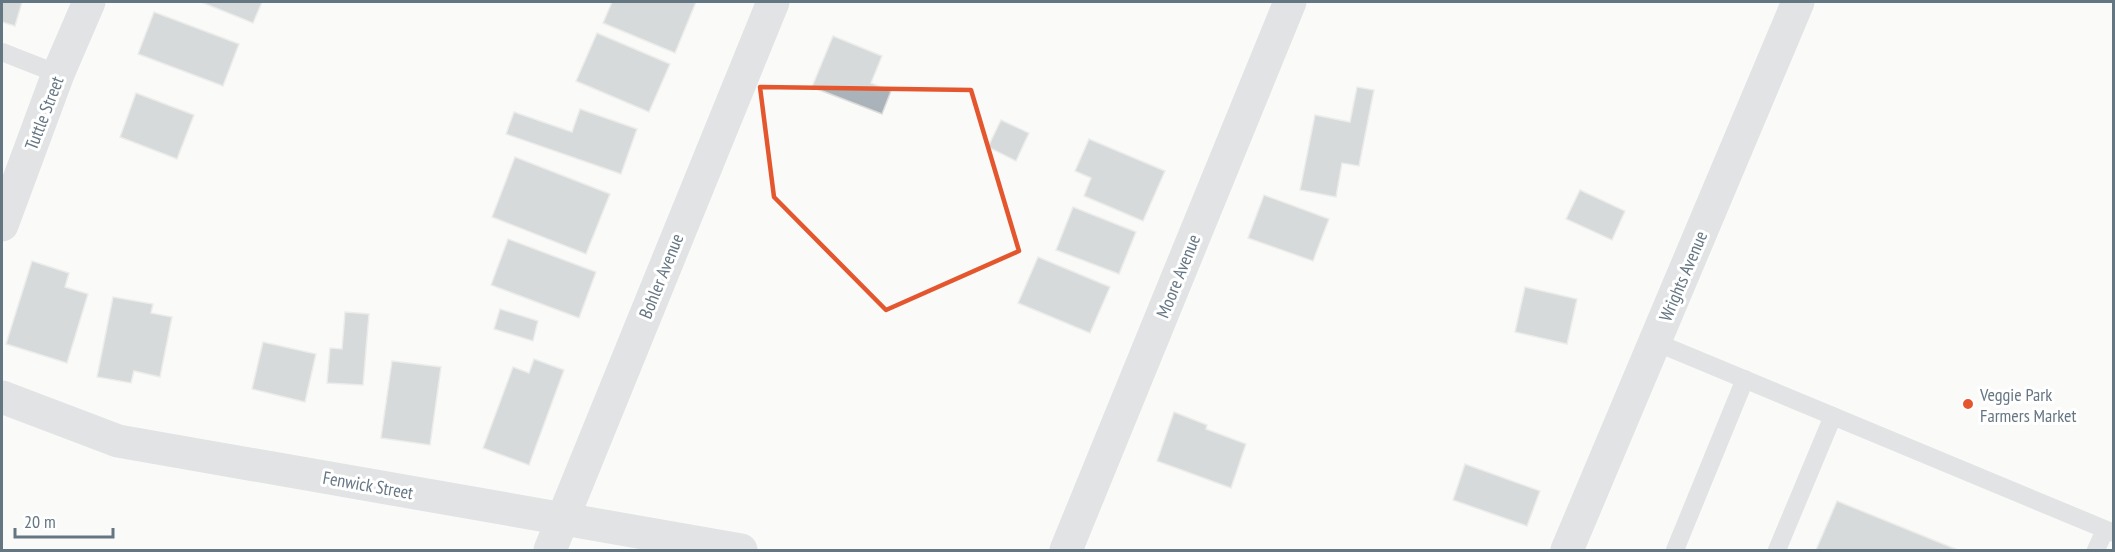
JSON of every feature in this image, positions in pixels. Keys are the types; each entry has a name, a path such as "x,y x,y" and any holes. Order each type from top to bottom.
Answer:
{"street":[{"name":"Tuttle Street","path":"2,225 58,74 89,2"},
{"name":"Bohler Avenue","path":"550,550 773,2"},
{"name":"Moore Avenue","path":"1066,550 1290,2"},
{"name":"Wrights Avenue","path":"1567,550 1798,2"},
{"name":"Fenwick Street","path":"2,397 118,441 741,550"}],"lane":[{"path":"2,52 58,74"},
{"path":"1655,342 2109,532 2096,550"},
{"path":"1675,550 1745,379"},
{"path":"1777,550 1833,416"}],"highlighted area":[{"path":"760,87 971,90 1019,251 886,310 774,197"}],"building":[{"path":"2,2 22,2 15,26 2,22"},
{"path":"201,2 262,2 253,23"},
{"path":"612,2 696,2 675,53 603,23"},
{"path":"154,12 239,44 223,86 138,54"},
{"path":"597,33 670,64 649,112 576,81"},
{"path":"833,36 882,56 871,83 891,91 882,114 812,87"},
{"path":"1357,87 1374,90 1359,166 1342,163 1336,197 1300,190 1315,115 1350,122"},
{"path":"136,93 194,115 177,159 120,137"},
{"path":"580,109 637,129 621,174 506,134 514,112 572,132"},
{"path":"1001,120 1029,133 1016,161 988,147"},
{"path":"1089,139 1165,171 1143,221 1084,196 1091,178 1075,171"},
{"path":"515,157 610,194 586,254 492,217"},
{"path":"1580,190 1625,211 1612,240 1566,219"},
{"path":"1264,195 1329,219 1313,261 1248,238"},
{"path":"1073,207 1136,232 1119,274 1056,250"},
{"path":"508,239 596,272 579,318 491,285"},
{"path":"1038,257 1110,287 1090,333 1018,303"},
{"path":"32,261 69,273 65,287 88,294 67,363 6,344"},
{"path":"1525,287 1577,299 1567,344 1515,332"},
{"path":"113,297 153,304 151,313 172,317 160,377 134,371 131,383 97,377"},
{"path":"500,309 538,321 533,341 494,329"},
{"path":"345,312 369,314 363,385 327,383 330,348 342,349"},
{"path":"263,342 316,354 305,402 252,389"},
{"path":"534,359 564,370 529,465 483,448 513,367 529,373"},
{"path":"392,361 441,367 430,445 381,438"},
{"path":"1174,412 1207,425 1206,429 1246,444 1231,488 1157,461"},
{"path":"1465,464 1540,491 1527,526 1453,500"},
{"path":"1837,501 1958,550 1816,550"}],"place":[{"name":"Veggie Park Farmers Market","path":"1968,404"}]}
